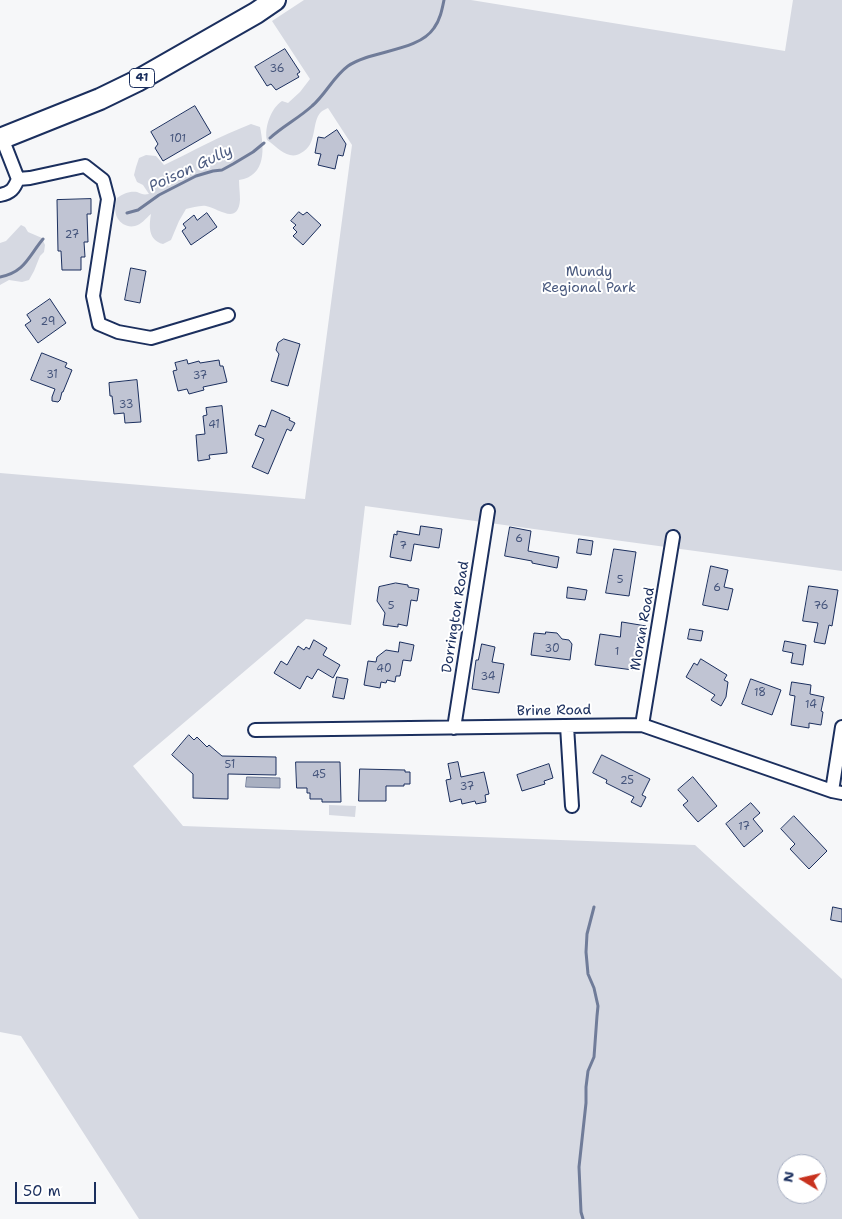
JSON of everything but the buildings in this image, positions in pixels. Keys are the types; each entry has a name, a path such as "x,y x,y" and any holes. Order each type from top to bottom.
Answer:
{"main road":[{"name":"41","path":"1,138 100,99 137,81 256,13 275,0"}],"street":[{"path":"0,195 7,194 14,187 18,179 1,138"},
{"path":"18,179 85,166 103,180 108,199 93,296 99,324 118,332 152,338 228,315"},
{"name":"Dorrington Road","path":"454,728 488,511"},
{"name":"Moran Road","path":"642,726 673,537"},
{"path":"568,726 572,806"},
{"name":"Brine Road","path":"254,730 642,726 837,792"},
{"path":"837,792 842,727"}],"green space":[{"name":"Mundy Regional Park","path":"304,0 471,0 785,51 793,0 842,0 842,571 365,506 351,625 306,619 133,766 183,826 695,845 842,979 842,1219 139,1219 21,1036 0,1032 0,473 305,499 352,145 328,108 318,116 310,145 300,154 293,155 281,151 267,140 266,135 272,113 278,104 282,101 288,103 310,79 272,21"},
{"path":"251,124 260,127 262,160 255,173 239,180 240,200 236,212 227,214 204,206 186,209 171,240 163,244 152,236 150,228 151,214 137,225 129,226 120,222 116,216 115,209 117,198 131,192 149,194 143,185 137,182 134,175 139,158 146,155 156,156 164,165"},
{"path":"21,225 28,232 42,238 45,245 44,252 40,256 29,280 22,282 9,280 0,285 0,243 6,241"},
{"path":"329,805 356,806 355,817 329,815"}],"water":[{"path":"247,777 280,778 280,788 246,787"}],"waterway":[{"name":"Poison Gully","path":"270,138 312,106 348,66 369,57 417,42 427,36 438,22 444,0"},
{"name":"Poison Gully","path":"127,213 138,210 159,195 196,176 222,170 253,152 264,143"},
{"name":"Poison Gully","path":"0,277 21,268 43,239"},
{"path":"583,1219 579,1167 586,1087 588,1071 594,1057 598,1006 594,988 588,974 586,952 587,934 594,907"}]}
